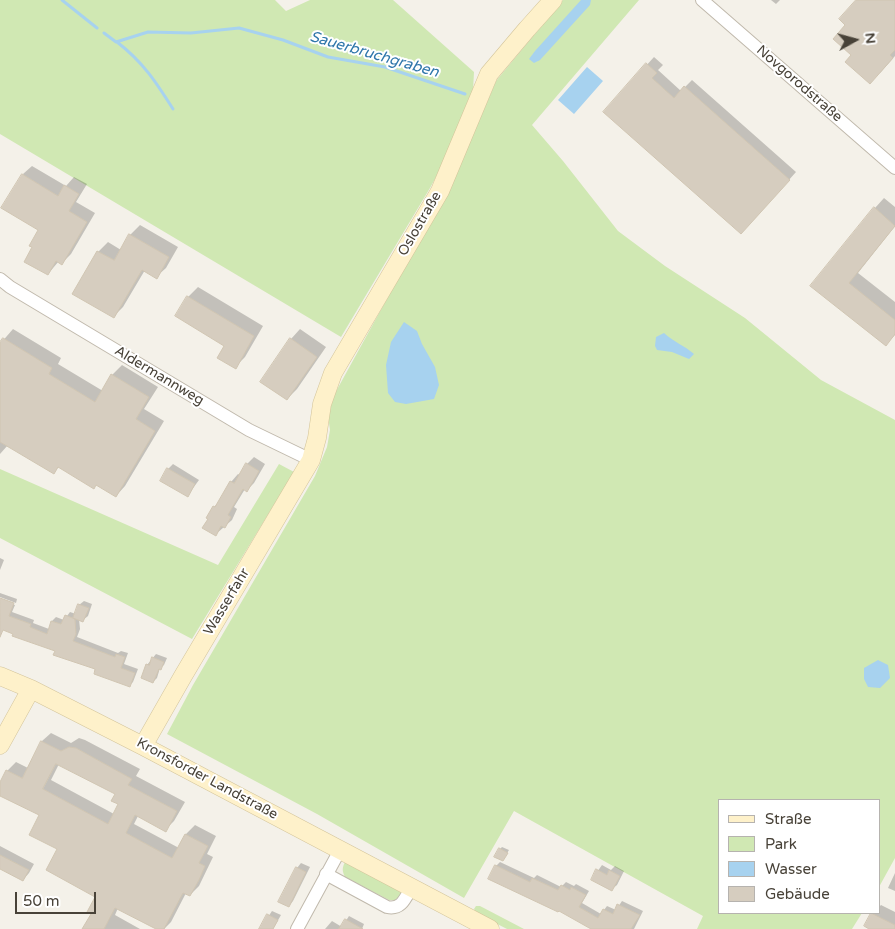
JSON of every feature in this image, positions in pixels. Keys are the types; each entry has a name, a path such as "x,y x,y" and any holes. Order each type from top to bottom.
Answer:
{"street":[{"name":"Oslostraße","path":"312,460 322,404 333,372 440,191 489,74 553,0"},
{"name":"Novgorodstraße","path":"702,0 895,168"},
{"name":"Aldermannweg","path":"3,286 249,430 312,460"},
{"name":"Wasserfahr","path":"143,746 312,460"},
{"name":"Kronsforder Landstraße","path":"0,676 31,689 143,746 490,929"},
{"path":"0,745 31,689"},
{"path":"298,929 340,850"},
{"path":"326,874 387,907 393,908 400,906 412,888"}],"green space":[{"path":"0,0 275,0 286,11 310,0 393,0 474,72 473,91 441,168 341,337 0,134"},
{"path":"563,0 639,0 532,125 618,231 665,266 745,318 821,380 895,420 895,858 880,885 880,799 718,799 718,914 861,914 852,929 697,929 703,916 514,811 464,898 317,814 167,734 193,685 315,476 327,447 330,430 328,416 334,395 459,168 496,81"},
{"path":"279,464 294,472 192,639 0,538 0,469 218,565"},
{"path":"345,862 402,890 399,897 395,900 389,900 345,877 343,866"},
{"path":"476,906 480,906 524,929 507,929 476,913 474,909"}],"water":[{"path":"581,0 591,0 590,5 540,60 534,63 529,59 535,51"},
{"path":"587,67 603,81 574,114 558,100"},
{"path":"404,322 417,331 435,367 439,385 434,399 406,404 395,402 388,393 386,365 391,342"},
{"path":"664,333 694,354 689,359 672,352 657,350 655,346 656,337"},
{"path":"878,660 888,665 890,678 880,688 868,687 864,679 864,668"}],"building":[{"path":"856,0 895,0 895,50 890,55 893,58 870,84 845,62 851,55 833,39 845,25 839,19"},
{"path":"646,63 657,73 652,78 674,98 684,86 790,180 741,234 603,112"},
{"path":"22,174 58,196 64,185 79,194 69,211 87,222 62,265 56,261 48,275 24,262 32,247 29,246 38,230 1,208"},
{"path":"874,207 895,226 849,283 895,320 895,334 886,346 810,286"},
{"path":"129,234 169,257 157,279 142,270 114,318 72,294 97,251 114,260"},
{"path":"187,296 254,336 236,369 217,358 224,346 175,316"},
{"path":"3,338 52,368 49,374 95,402 111,374 149,397 136,419 155,431 116,497 96,485 94,489 58,467 54,474 0,442 0,342"},
{"path":"290,338 317,357 287,400 260,382"},
{"path":"246,463 259,471 247,492 243,489 228,515 231,517 225,528 221,526 216,536 202,528 208,519 206,518 213,506 215,507 230,481 234,483"},
{"path":"167,468 195,484 188,497 160,481"},
{"path":"0,598 14,603 9,616 31,624 30,627 47,634 51,621 61,624 65,615 75,619 76,634 73,641 115,657 116,654 125,657 121,668 135,673 130,687 94,674 95,669 53,655 55,651 12,636 13,634 3,630 0,637"},
{"path":"78,604 89,608 83,622 73,618"},
{"path":"152,657 164,662 153,683 141,678 146,664 149,665"},
{"path":"41,741 61,751 69,747 76,748 132,779 128,785 177,811 166,832 135,815 126,833 172,858 185,834 208,846 199,863 205,866 199,880 190,896 183,893 164,929 156,929 115,908 104,929 82,929 91,914 87,912 95,897 46,870 57,849 29,835 39,815 0,796 0,782 6,770 22,778","holes":["56,764 115,794 111,801 118,804 108,824 43,789"]},
{"path":"499,848 508,853 503,861 494,857"},
{"path":"0,855 29,870 23,881 0,869"},
{"path":"495,865 530,882 532,878 558,890 561,885 570,890 571,887 586,895 579,907 598,918 603,909 613,914 617,904 640,915 631,929 591,929 559,911 488,879"},
{"path":"296,867 306,872 289,907 278,902"},
{"path":"596,869 607,875 609,870 620,876 612,891 591,880"},
{"path":"267,914 278,920 273,929 259,929"},
{"path":"870,914 873,914 895,925 895,929 869,929 864,926"},
{"path":"345,919 363,929 339,929"}],"waterway":[{"name":"Sauerbruchgraben","path":"62,0 97,28"},
{"name":"Sauerbruchgraben","path":"104,33 116,42 148,32 191,33 239,28 283,40 328,57 385,67 465,94"},
{"path":"117,42 148,73 173,109"}]}
